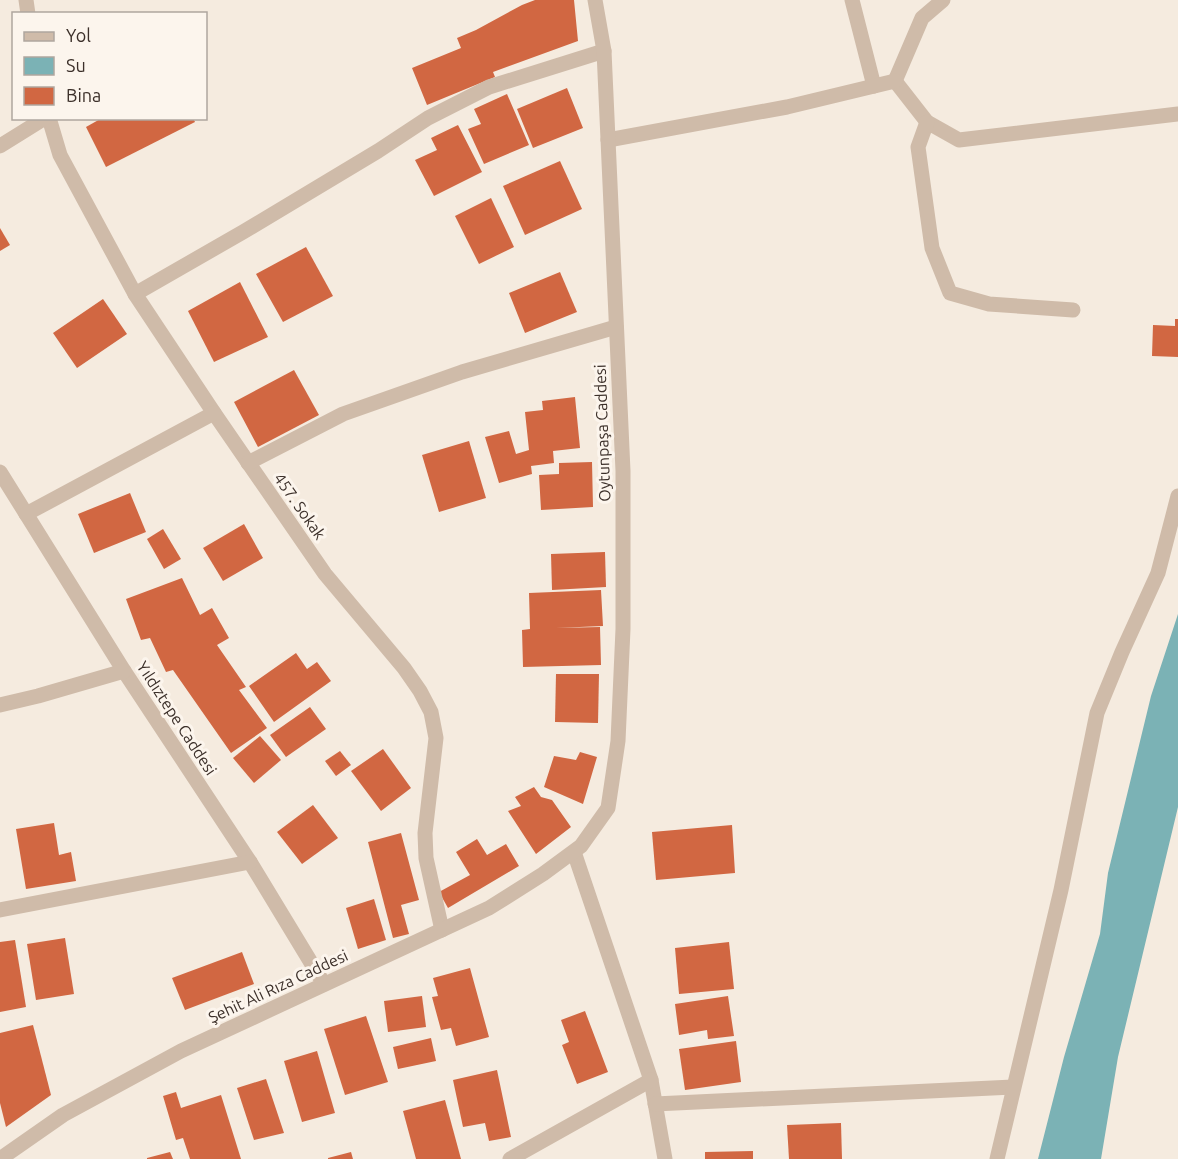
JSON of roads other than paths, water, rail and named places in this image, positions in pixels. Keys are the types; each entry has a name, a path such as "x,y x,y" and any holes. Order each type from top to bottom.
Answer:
{"street":[{"name":"Oytunpaşa Caddesi","path":"573,852 581,846 608,808 618,741 623,629 623,471 604,51 595,0"},
{"path":"852,0 874,86"},
{"path":"895,81 922,18 943,0"},
{"path":"135,294 263,220 428,118 489,87 604,51"},
{"path":"608,140 787,107 895,81"},
{"path":"895,81 927,122 959,140 1178,114"},
{"path":"0,146 44,120"},
{"name":"457. Sokak","path":"48,120 60,155 135,294 325,574 404,668 431,712 436,738 425,832 426,858 441,930"},
{"path":"927,122 918,147 932,248 950,293 989,304 1073,310"},
{"path":"248,463 343,414 462,372 616,327"},
{"path":"26,514 214,413"},
{"name":"Yıldıztepe Caddesi","path":"0,472 124,671 250,862 324,984"},
{"path":"997,1159 1061,890 1097,713 1158,573 1178,496"},
{"path":"0,705 124,671"},
{"path":"573,852 651,1080 665,1159"},
{"name":"Şehit Ali Rıza Caddesi","path":"0,1159 63,1115 181,1051 489,908 573,852"},
{"path":"0,910 250,862"},
{"path":"510,1159 651,1080"},
{"path":"655,1104 1013,1087"}],"water":[{"path":"1178,614 1178,807 1118,1057 1101,1159 1038,1159 1064,1057 1100,934 1108,873 1151,696"}]}
